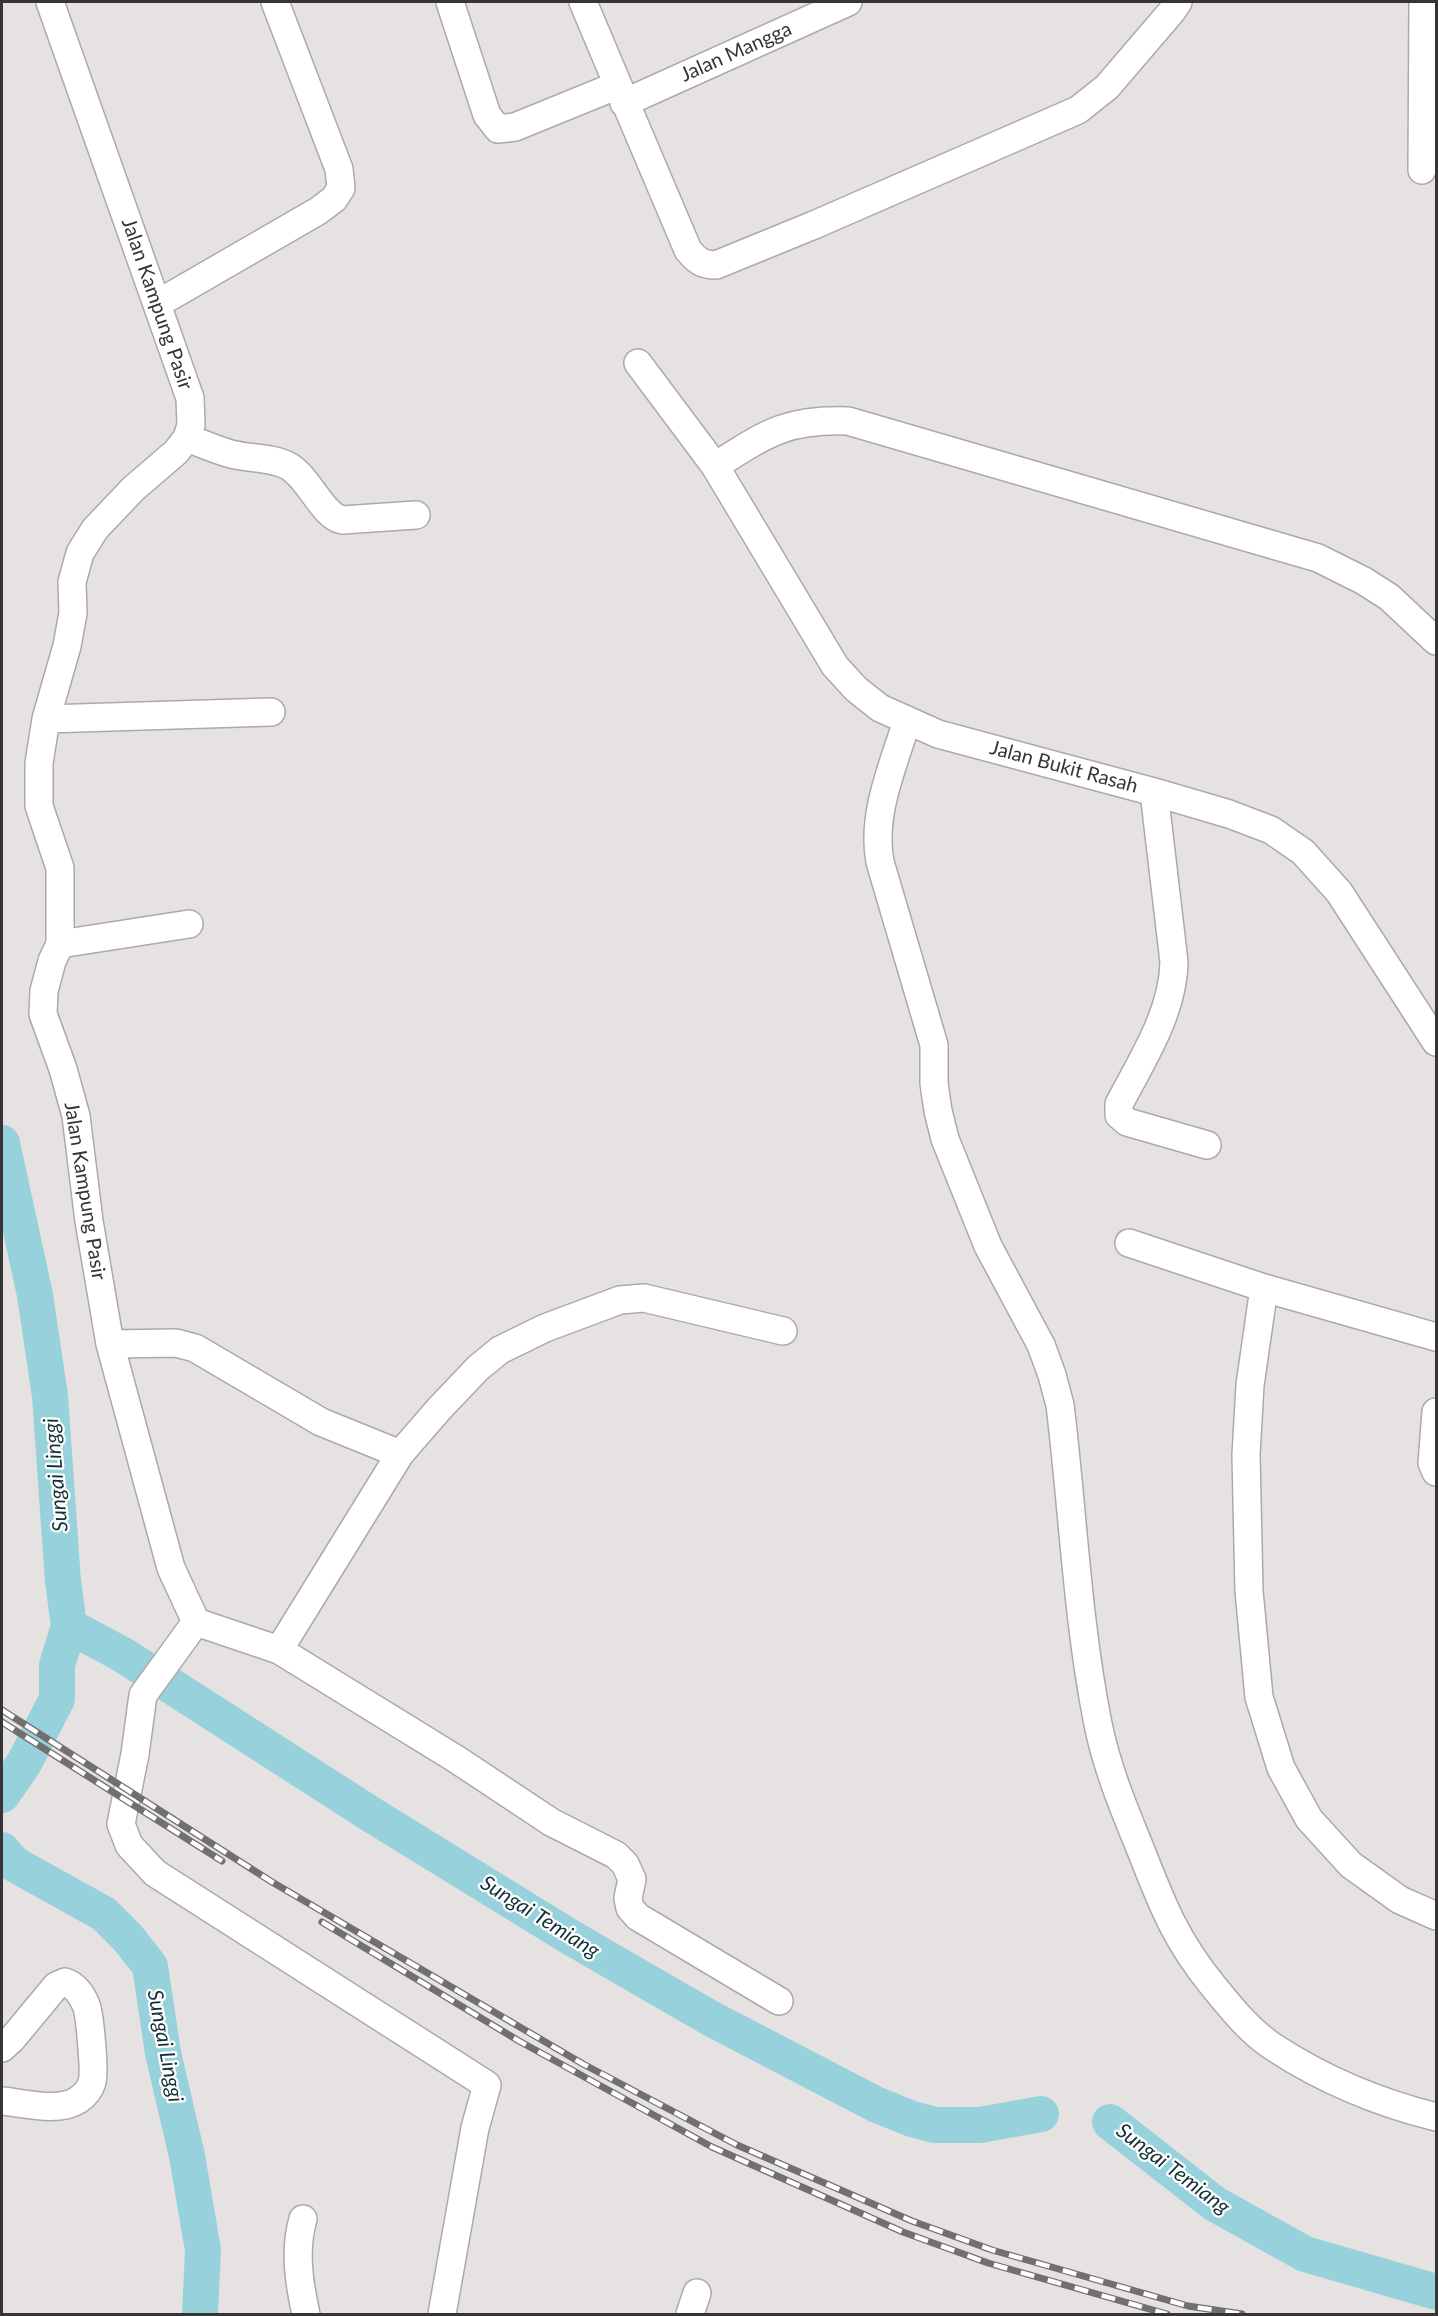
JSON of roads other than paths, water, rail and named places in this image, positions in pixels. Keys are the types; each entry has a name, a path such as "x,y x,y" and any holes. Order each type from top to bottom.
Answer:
{"street":[{"name":"Jalan Kampung Pasir","path":"50,2 190,398 191,425 187,438 176,452 134,489 95,529 80,553 72,582 73,613 67,646 46,719 39,763 39,806 60,868 60,944 52,961 44,991 43,1014 76,1116 89,1221 110,1344 171,1568 196,1622"},
{"path":"157,304 318,211 334,199 341,188 339,169 274,2"},
{"name":"Jalan Mangga","path":"450,2 488,115 498,129 515,127 621,94 848,2"},
{"path":"583,2 688,250 704,265 716,265 814,225 1078,110 1107,87 1178,2"},
{"path":"1422,170 1423,2"},
{"name":"Jalan Bukit Rasah","path":"638,363 715,466 835,666 856,689 880,708 938,734 1154,792 1229,814 1271,830 1303,852 1339,892 1437,1042"},
{"path":"715,466 772,432 792,424 819,420 848,421 1318,558 1364,581 1389,597 1437,641"},
{"path":"187,438 230,454 287,465 303,476 328,512 335,518 342,520 416,515"},
{"path":"46,719 271,711"},
{"path":"907,721 877,826 877,844 934,1046 934,1083 945,1138 988,1246 1041,1345 1060,1405 1083,1629 1098,1724 1108,1764 1127,1815 1179,1940 1201,1971 1251,2028 1274,2048 1331,2079 1394,2106 1437,2117"},
{"path":"1154,792 1174,962 1174,983 1152,1041 1118,1109 1119,1115 1127,1122 1207,1145"},
{"path":"60,944 189,924"},
{"path":"1129,1243 1264,1288 1437,1336"},
{"path":"1264,1288 1250,1385 1246,1455 1249,1591 1259,1697 1281,1768 1310,1819 1351,1865 1400,1900 1437,1916"},
{"path":"279,1650 400,1454 478,1368 500,1350 545,1328 620,1300 644,1298 783,1331"},
{"path":"110,1344 176,1343 195,1348 321,1422 400,1454"},
{"path":"1437,1412 1432,1463 1437,1472"},
{"path":"442,2314 475,2127 487,2085 155,1873 129,1845 121,1824 135,1754 137,1725 143,1695 196,1622 279,1650 456,1759 551,1822 616,1855 625,1864 632,1879 628,1898 630,1908 638,1917 778,2001"},
{"path":"2,2048 18,2033 56,1986 65,1982 73,1984 87,2007 93,2068 93,2081 88,2091 79,2100 58,2106 2,2101"},
{"path":"303,2219 299,2234 299,2281 306,2314"}],"waterway":[{"name":"Sungai Linggi","path":"2,1143 35,1295 50,1396 63,1581 69,1626 57,1665 57,1699 24,1763 2,1795"},
{"name":"Sungai Temiang","path":"69,1626 123,1655 372,1815 570,1937 710,2018 875,2104 912,2119 935,2125 980,2125 1041,2114"},
{"name":"Sungai Linggi","path":"2,1850 14,1864 104,1914 128,1938 150,1966 163,2053 187,2156 203,2250 200,2314"},
{"name":"Sungai Temiang","path":"1110,2122 1215,2204 1305,2254 1436,2292"}],"railway":[{"path":"2,1710 272,1882 583,2064 737,2145 912,2221 992,2250 1188,2306 1242,2314"},
{"path":"2,1722 222,1861"},
{"path":"322,1922 519,2041 712,2147 903,2232 988,2263 1167,2314"}]}
